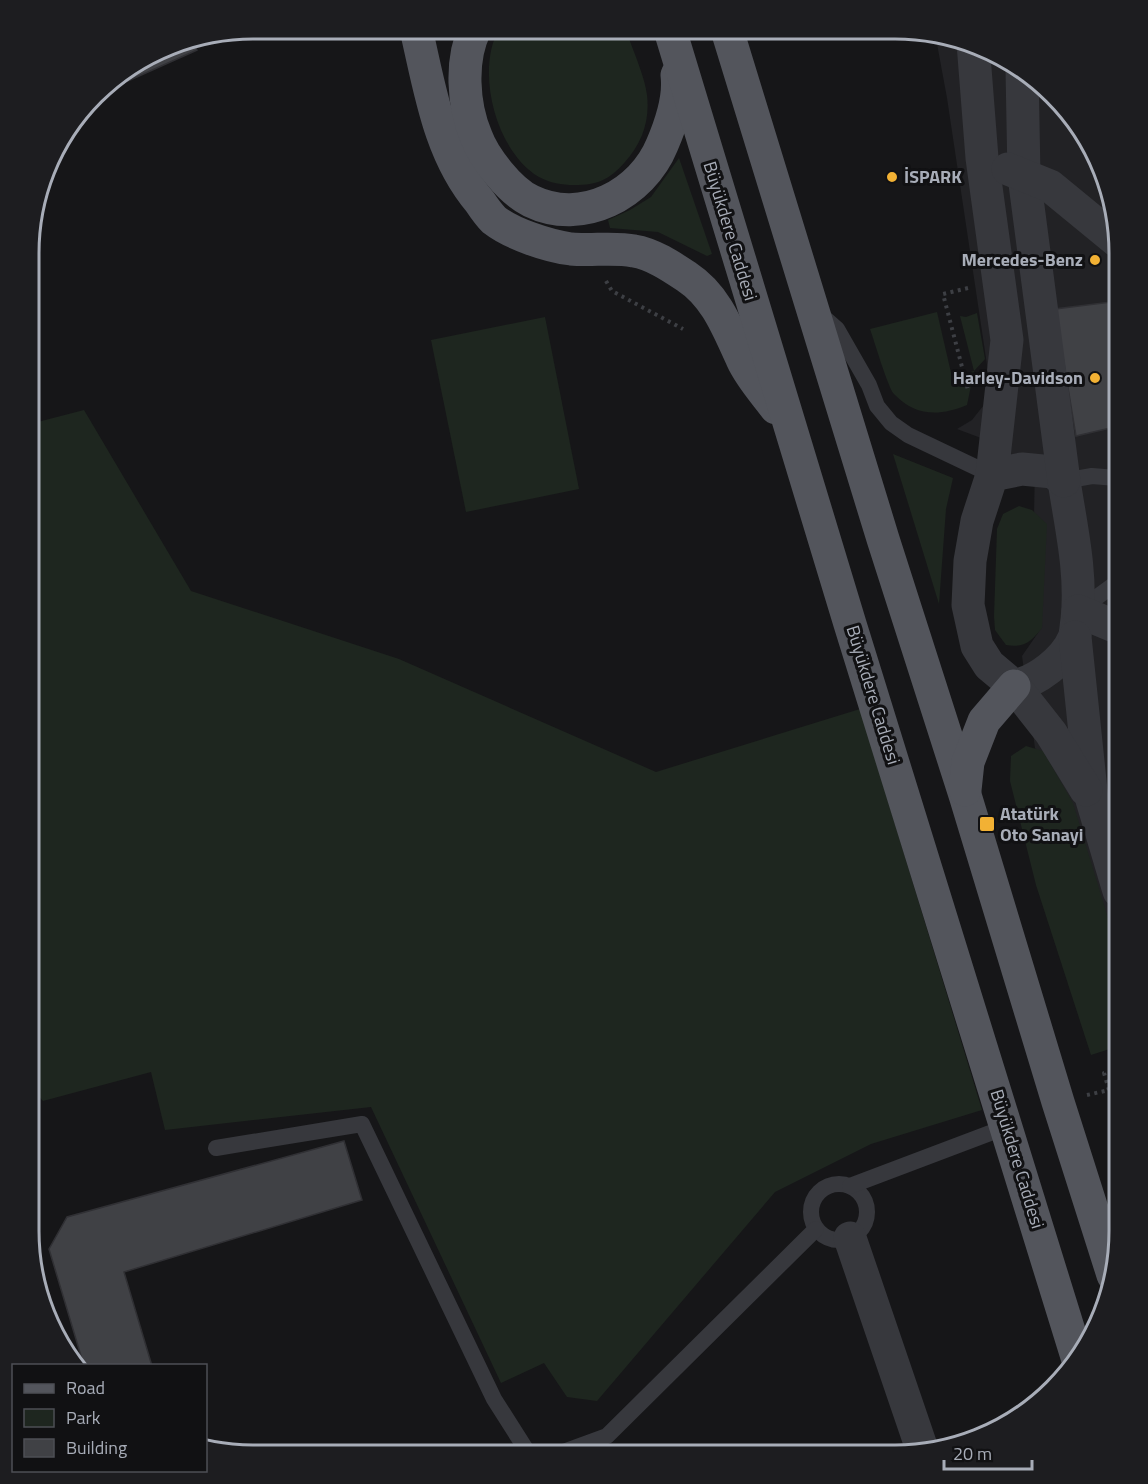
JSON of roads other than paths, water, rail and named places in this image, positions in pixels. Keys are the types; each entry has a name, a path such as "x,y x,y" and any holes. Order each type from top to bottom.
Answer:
{"main road":[{"path":"418,39 438,122 453,163 467,188 495,220 518,233 570,249 635,251 660,261 690,279 716,305 729,327 751,376 790,425"},
{"path":"470,39 465,84 476,137 493,165 512,187 531,201 551,207 571,209 601,205 626,193 656,161 673,119 678,80 671,39"},
{"name":"Büyükdere Caddesi","path":"672,39 1074,1348"},
{"path":"730,39 886,550 965,795 1107,1257"},
{"path":"965,795 968,762 984,721 1014,686"}],"street":[{"path":"974,54 982,158 1007,340 992,475 977,521 970,561 968,605 977,646 989,665 1014,686 1051,733 1092,800"},
{"path":"1022,81 1024,176 1077,571 1076,624 1092,800 1109,857"},
{"path":"982,158 1050,186 1108,234"},
{"path":"992,475 1022,469 1053,472 1064,481"},
{"path":"1014,686 1034,678 1063,655 1076,624"},
{"path":"1076,624 1109,627"},
{"path":"850,1238 920,1443"}],"lane":[{"path":"812,308 837,329 869,385 877,406 891,423 908,435 992,475"},
{"path":"1064,481 1092,476 1109,477"},
{"path":"1076,624 1109,591"},
{"path":"216,1148 362,1124 494,1399 523,1445"},
{"path":"850,1186 1006,1127"},
{"path":"832,1184 850,1186 858,1191 867,1208 863,1226 850,1238 831,1238 823,1235 812,1221 811,1211 817,1194 832,1184"},
{"path":"582,1445 607,1436 816,1229"}],"place":[{"name":"İSPARK","path":"892,177"},
{"name":"Mercedes-Benz","path":"1095,260"},
{"name":"Harley-Davidson","path":"1095,378"},
{"name":"Atatürk Oto Sanayi","path":"987,824"}]}
